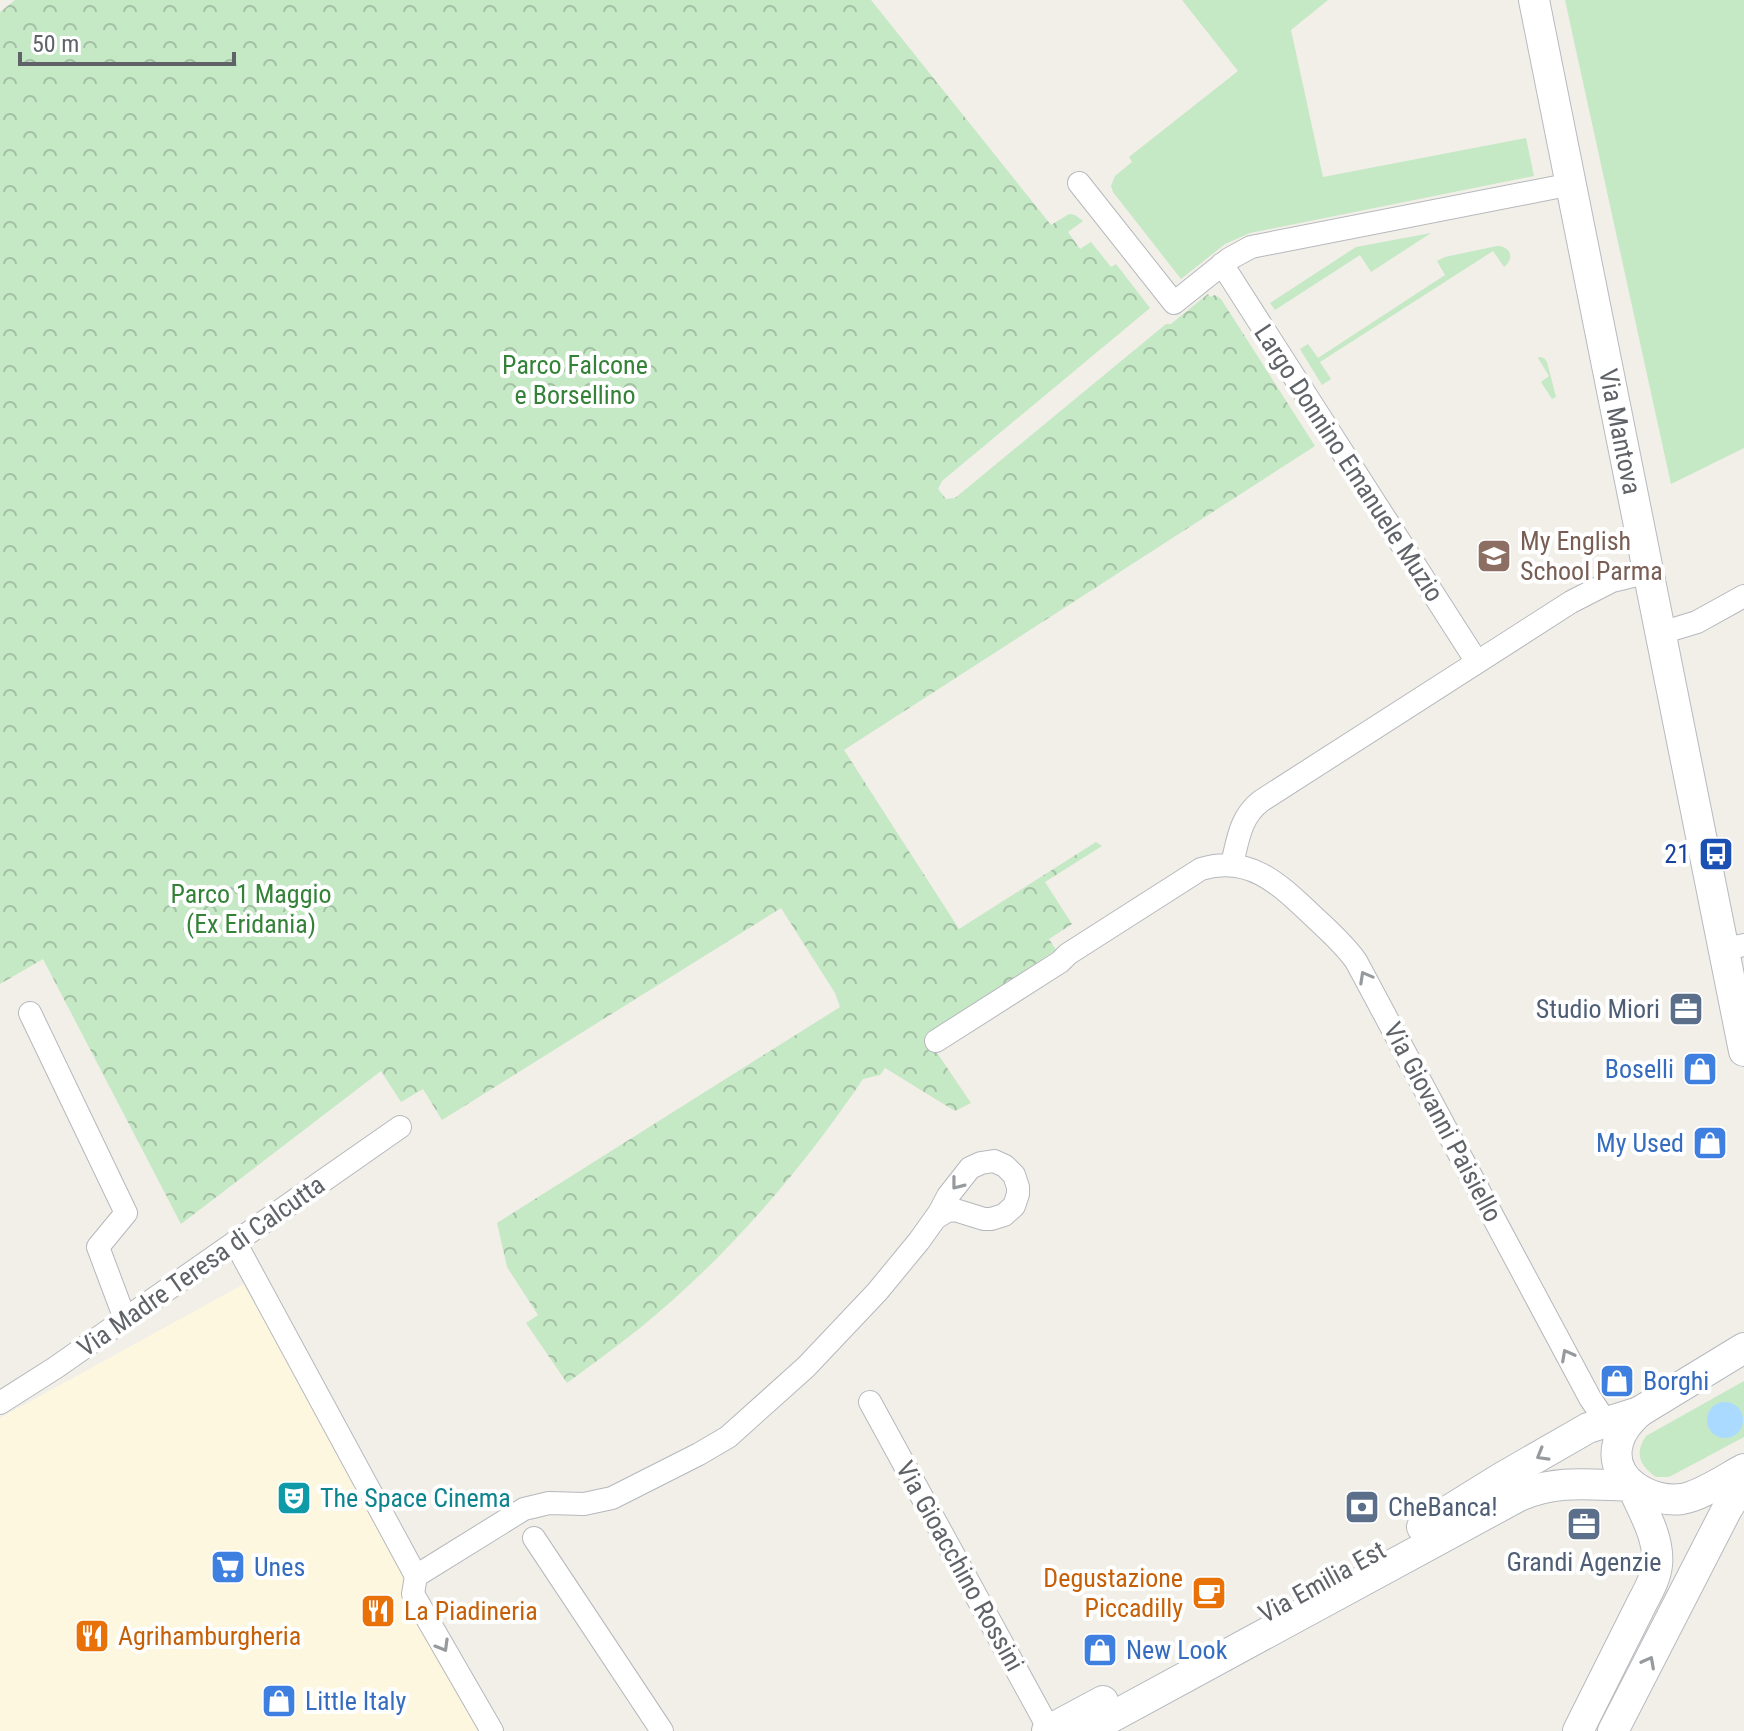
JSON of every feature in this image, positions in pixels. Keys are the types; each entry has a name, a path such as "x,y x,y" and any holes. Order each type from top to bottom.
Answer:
{"main road":[{"name":"Via Mantova","path":"1534,0 1661,633 1734,947 1744,1051"},
{"name":"Via Emilia Est","path":"1049,1731 1410,1534 1588,1428 1639,1412 1744,1348"},
{"name":"Via Emilia Est","path":"1639,1412 1625,1427 1618,1443 1616,1459 1632,1486 1661,1499 1684,1498 1744,1469"},
{"path":"1613,1731 1727,1509 1744,1482"},
{"name":"Via Emilia Est","path":"1086,1731 1519,1496 1566,1484 1632,1486"},
{"path":"1578,1731 1643,1601 1657,1564 1652,1531 1632,1486"}],"street":[{"path":"1079,183 1174,303 1239,252 1263,244 1572,184"},
{"name":"Largo Donnino Emanuele Muzio","path":"1222,264 1477,662"},
{"path":"936,1041 1189,875 1213,865 1232,864 1243,820 1254,806 1588,592 1612,581 1649,572"},
{"path":"1661,633 1697,622 1744,596"},
{"name":"Via Giovanni Paisiello","path":"1232,864 1264,875 1282,887 1356,961 1590,1398 1606,1422"},
{"path":"30,1013 126,1213 98,1247 125,1319"},
{"name":"Via Madre Teresa di Calcutta","path":"0,1403 55,1368 400,1127"},
{"path":"416,1576 524,1509 549,1503 584,1504 612,1498 728,1437 836,1337 901,1265 936,1218"},
{"path":"235,1242 416,1576 413,1594 492,1731"},
{"name":"Via Gioacchino Rossini","path":"870,1402 1049,1731"},
{"path":"534,1538 662,1731"}],"shaded area":[{"path":"244,1284 488,1731 0,1731 0,1418"}],"green space":[{"name":"Parco Falcone e Borsellino","path":"15,0 871,0 1051,225 1069,214 1083,221 1068,232 1080,249 1091,242 1111,267 1116,264 1150,308 942,481 938,489 946,499 955,498 1166,324 1171,324 1208,294 1221,299 1315,446 844,750 959,929 1096,842 1102,846 1045,882 1072,924 1049,939 1056,950 925,1035 971,1103 955,1111 885,1068 880,1075 863,1079 788,1180 732,1243 672,1301 567,1383 526,1323 538,1315 507,1267 497,1223 840,1007 835,993 781,908 442,1120 423,1089 401,1102 381,1071 181,1224 43,959 0,984 0,12"},
{"path":"1182,0 1328,0 1291,30 1323,177 1526,138 1534,176 1250,233 1225,244 1181,279 1111,186 1115,176 1132,162 1129,157 1238,71"},
{"path":"1565,0 1744,0 1744,448 1671,484"},
{"path":"1431,233 1371,272 1360,255 1275,310 1270,303 1356,247"},
{"path":"1497,246 1506,248 1510,254 1510,260 1504,267 1493,251 1320,362 1331,379 1322,385 1300,349 1308,344 1318,358 1445,275 1437,261"},
{"path":"1539,357 1547,362 1556,397 1552,399 1541,382 1549,376"},
{"path":"1744,1381 1744,1437 1669,1477 1656,1477 1646,1468 1640,1459 1640,1448 1646,1436"}],"water":[{"path":"1725,1402 1738,1407 1743,1420 1738,1433 1725,1438 1712,1433 1707,1420 1712,1407"}],"place":[{"name":"My English School Parma","path":"1494,556"},
{"name":"21","path":"1716,854"},
{"name":"Studio Miori","path":"1686,1009"},
{"name":"Boselli","path":"1700,1069"},
{"name":"My Used","path":"1710,1143"},
{"name":"Borghi","path":"1617,1381"},
{"name":"The Space Cinema","path":"294,1498"},
{"name":"CheBanca!","path":"1362,1507"},
{"name":"Grandi Agenzie","path":"1584,1524"},
{"name":"Unes","path":"228,1567"},
{"name":"Degustazione Piccadilly","path":"1209,1593"},
{"name":"La Piadineria","path":"378,1611"},
{"name":"Agrihamburgheria","path":"92,1636"},
{"name":"New Look","path":"1100,1650"},
{"name":"Little Italy","path":"279,1701"}],"park label":[{"name":"Parco 1 Maggio (Ex Eridania)","path":"251,909"}]}
